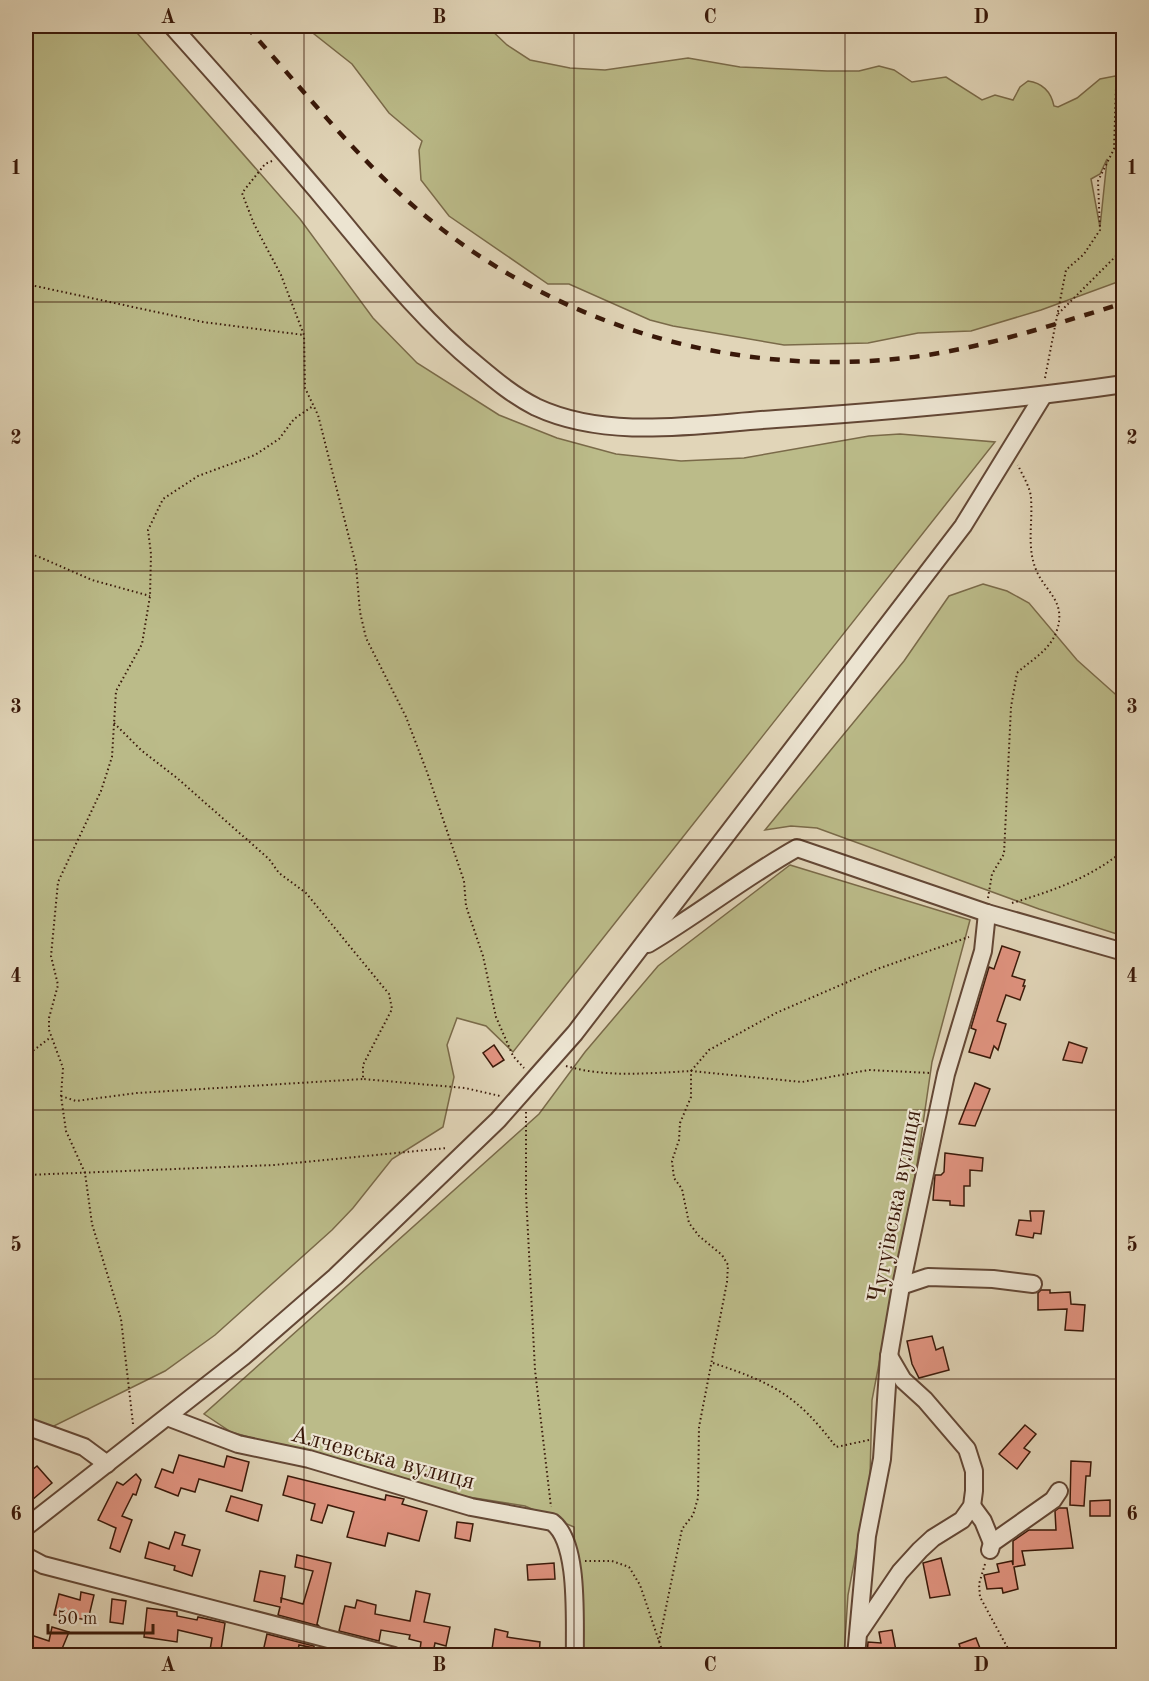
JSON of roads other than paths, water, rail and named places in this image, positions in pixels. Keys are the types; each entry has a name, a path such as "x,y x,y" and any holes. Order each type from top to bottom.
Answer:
{"street":[{"path":"172,26 443,337 507,390 536,407 563,418 594,424 631,427 695,424 1043,396 1124,384"},
{"path":"26,1527 243,1357 335,1277 471,1146 525,1089 574,1033 641,947 963,526 1043,396"},
{"path":"641,947 687,921 748,876 797,848 982,910 1124,952"},
{"name":"Чугуївська вулиця","path":"856,1656 867,1536 882,1459 889,1356 901,1286 946,1074 983,951 982,910"},
{"path":"901,1286 928,1277 993,1279 1033,1284"},
{"path":"857,1634 900,1572 933,1538 962,1520 972,1506 974,1471 967,1449 925,1400 903,1380 889,1356"},
{"name":"Алчевська вулиця","path":"166,1417 238,1444 309,1459 471,1507 552,1522 561,1528 571,1555 575,1656"},
{"path":"26,1426 84,1447 107,1464"},
{"path":"972,1506 983,1521 991,1546 1053,1500 1059,1491"},
{"path":"26,1556 43,1565 394,1656"}],"railway":[{"path":"246,26 325,117 388,183 463,245 519,280 579,310 640,333 704,349 770,359 837,362 904,358 988,343 1124,303"}]}
